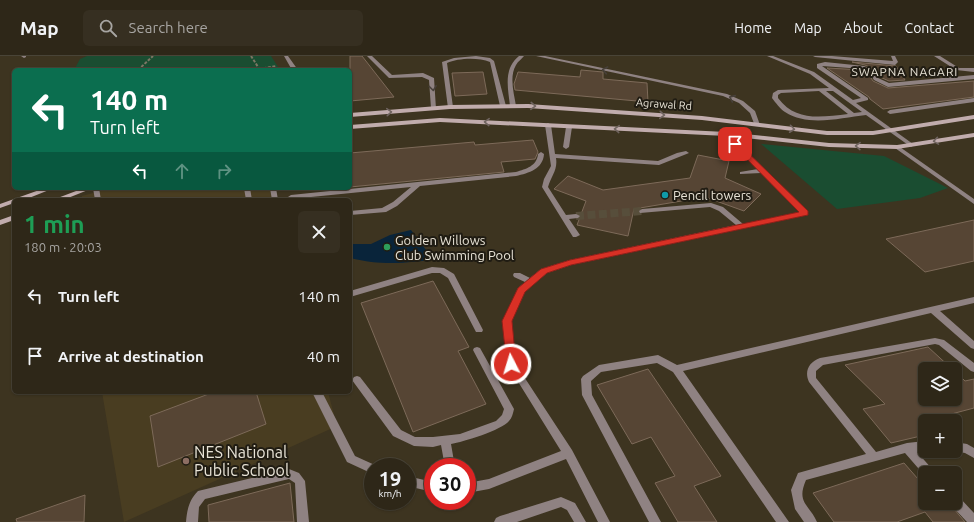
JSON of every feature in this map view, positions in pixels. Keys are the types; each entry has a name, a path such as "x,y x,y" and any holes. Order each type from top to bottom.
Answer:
{"street":[{"path":"286,56 294,68"},
{"path":"369,56 391,77 422,75 432,79 434,108"},
{"path":"513,106 509,75 516,60 522,56"},
{"path":"538,56 725,95 741,102 753,112 757,124"},
{"path":"769,56 780,59 812,73 911,145"},
{"path":"815,56 895,63 896,62 893,56"},
{"path":"936,56 958,69 974,70"},
{"path":"450,107 444,62 450,59 485,58 492,61 503,106"},
{"path":"851,102 866,99 818,65 825,64 867,69 877,74 875,77 876,79 888,85 974,77"},
{"path":"833,89 780,91 775,94 775,98 787,112 799,117 812,119 866,113"},
{"path":"821,90 852,114"},
{"path":"890,112 974,100"},
{"name":"Agrawal Rd","path":"352,115 450,107 528,106 694,117 827,133 873,133 892,131 974,117"},
{"path":"352,127 440,120 726,134 829,145 897,147 974,136"},
{"path":"548,125 554,166 547,179 545,187 576,235"},
{"path":"566,147 569,126"},
{"path":"604,522 568,453 511,364 507,321 522,290 544,271 570,263 805,213 726,134"},
{"path":"897,147 974,202"},
{"path":"552,154 659,163 677,154 686,153"},
{"path":"291,197 516,174 531,170 541,160 541,154"},
{"path":"742,173 762,170"},
{"path":"352,214 384,210 395,204 418,184"},
{"path":"24,198 46,190"},
{"path":"62,198 84,190"},
{"path":"0,206 12,202"},
{"path":"642,211 711,205 721,209 742,227"},
{"path":"565,217 576,216"},
{"path":"0,223 12,218"},
{"path":"352,293 432,270 441,270 451,276 479,330"},
{"path":"517,275 531,282"},
{"path":"676,369 974,300"},
{"path":"933,310 974,346"},
{"path":"874,457 812,379 811,370 820,362 935,341 941,342 974,368"},
{"path":"357,380 397,433 414,441 433,442 460,438 499,424 506,418 509,408 477,350"},
{"path":"655,522 587,395 586,379 599,369 658,359 676,369 783,522"},
{"path":"318,394 352,459 364,465"},
{"path":"445,440 448,458"},
{"path":"811,522 799,505 796,490 802,476 907,448 918,447"},
{"path":"907,448 923,466"},
{"path":"962,449 974,453"},
{"path":"476,486 489,484 568,453"},
{"path":"192,522 193,507 196,500 202,495 289,474 295,476 300,481 303,522"},
{"path":"500,522 561,502 567,503 573,507 580,522"},
{"path":"962,508 974,521"}],"path":[{"path":"140,68 153,56"},
{"path":"251,56 259,68"}],"shaded area":[{"path":"104,190 272,190 274,198 82,198 82,196"},
{"name":"NES National Public School","path":"102,394 329,394 337,426 124,522"}],"green space":[{"path":"87,56 271,56 279,68 75,68 80,59"},
{"path":"761,144 884,156 948,188 920,198 837,209"}],"water":[{"name":"Golden Willows Club Swimming Pool","path":"411,230 426,250 439,259 405,263 384,263 352,258 352,244 371,244 390,235"}],"building":[{"path":"350,56 362,56 394,97 352,101 352,68 350,68"},
{"path":"852,62 896,66 905,80 889,81 880,77 880,72 865,65"},
{"path":"827,68 863,70 872,75 871,78 873,81 888,88 974,81 974,97 883,109 869,97"},
{"path":"581,70 603,72 603,79 647,83 648,102 515,90 514,84 518,72 580,77"},
{"path":"483,72 487,94 455,96 452,73"},
{"path":"533,140 538,152 535,159 501,162 504,172 352,187 352,153 474,142 475,145"},
{"name":"Pencil towers","path":"698,155 729,161 725,178 761,194 744,211 705,197 634,209 628,236 577,225 586,201 554,189 568,176 603,190 690,178"},
{"path":"974,220 974,261 925,272 886,239"},
{"path":"433,281 469,347 458,351 486,404 413,432 361,303"},
{"path":"928,347 944,362 918,362 918,406 962,406 962,378 965,381 974,379 974,408 951,414 918,414 918,437 891,443 863,409 885,404 845,365"},
{"path":"648,369 721,476 694,486 717,522 678,522 655,483 675,476 651,437 632,444 597,385"},
{"path":"209,394 257,394 266,424 158,467 150,416"},
{"path":"904,463 918,479 918,510 955,510 965,522 933,522 925,512 897,522 834,522 813,493"},
{"path":"290,483 294,522 209,522 208,505"},
{"path":"85,495 84,522 17,522 16,519"}],"tunnel":[{"path":"576,216 642,211"}],"place":[{"name":"Pencil towers","path":"665,195"},
{"name":"Golden Willows Club Swimming Pool","path":"387,247"},
{"name":"NES National Public School","path":"186,461"}],"district":[{"name":"SWAPNA NAGARI","path":"905,71"}],"route":[{"path":"511,364 507,321 522,290 544,271 570,263 805,213 735,144"}]}
